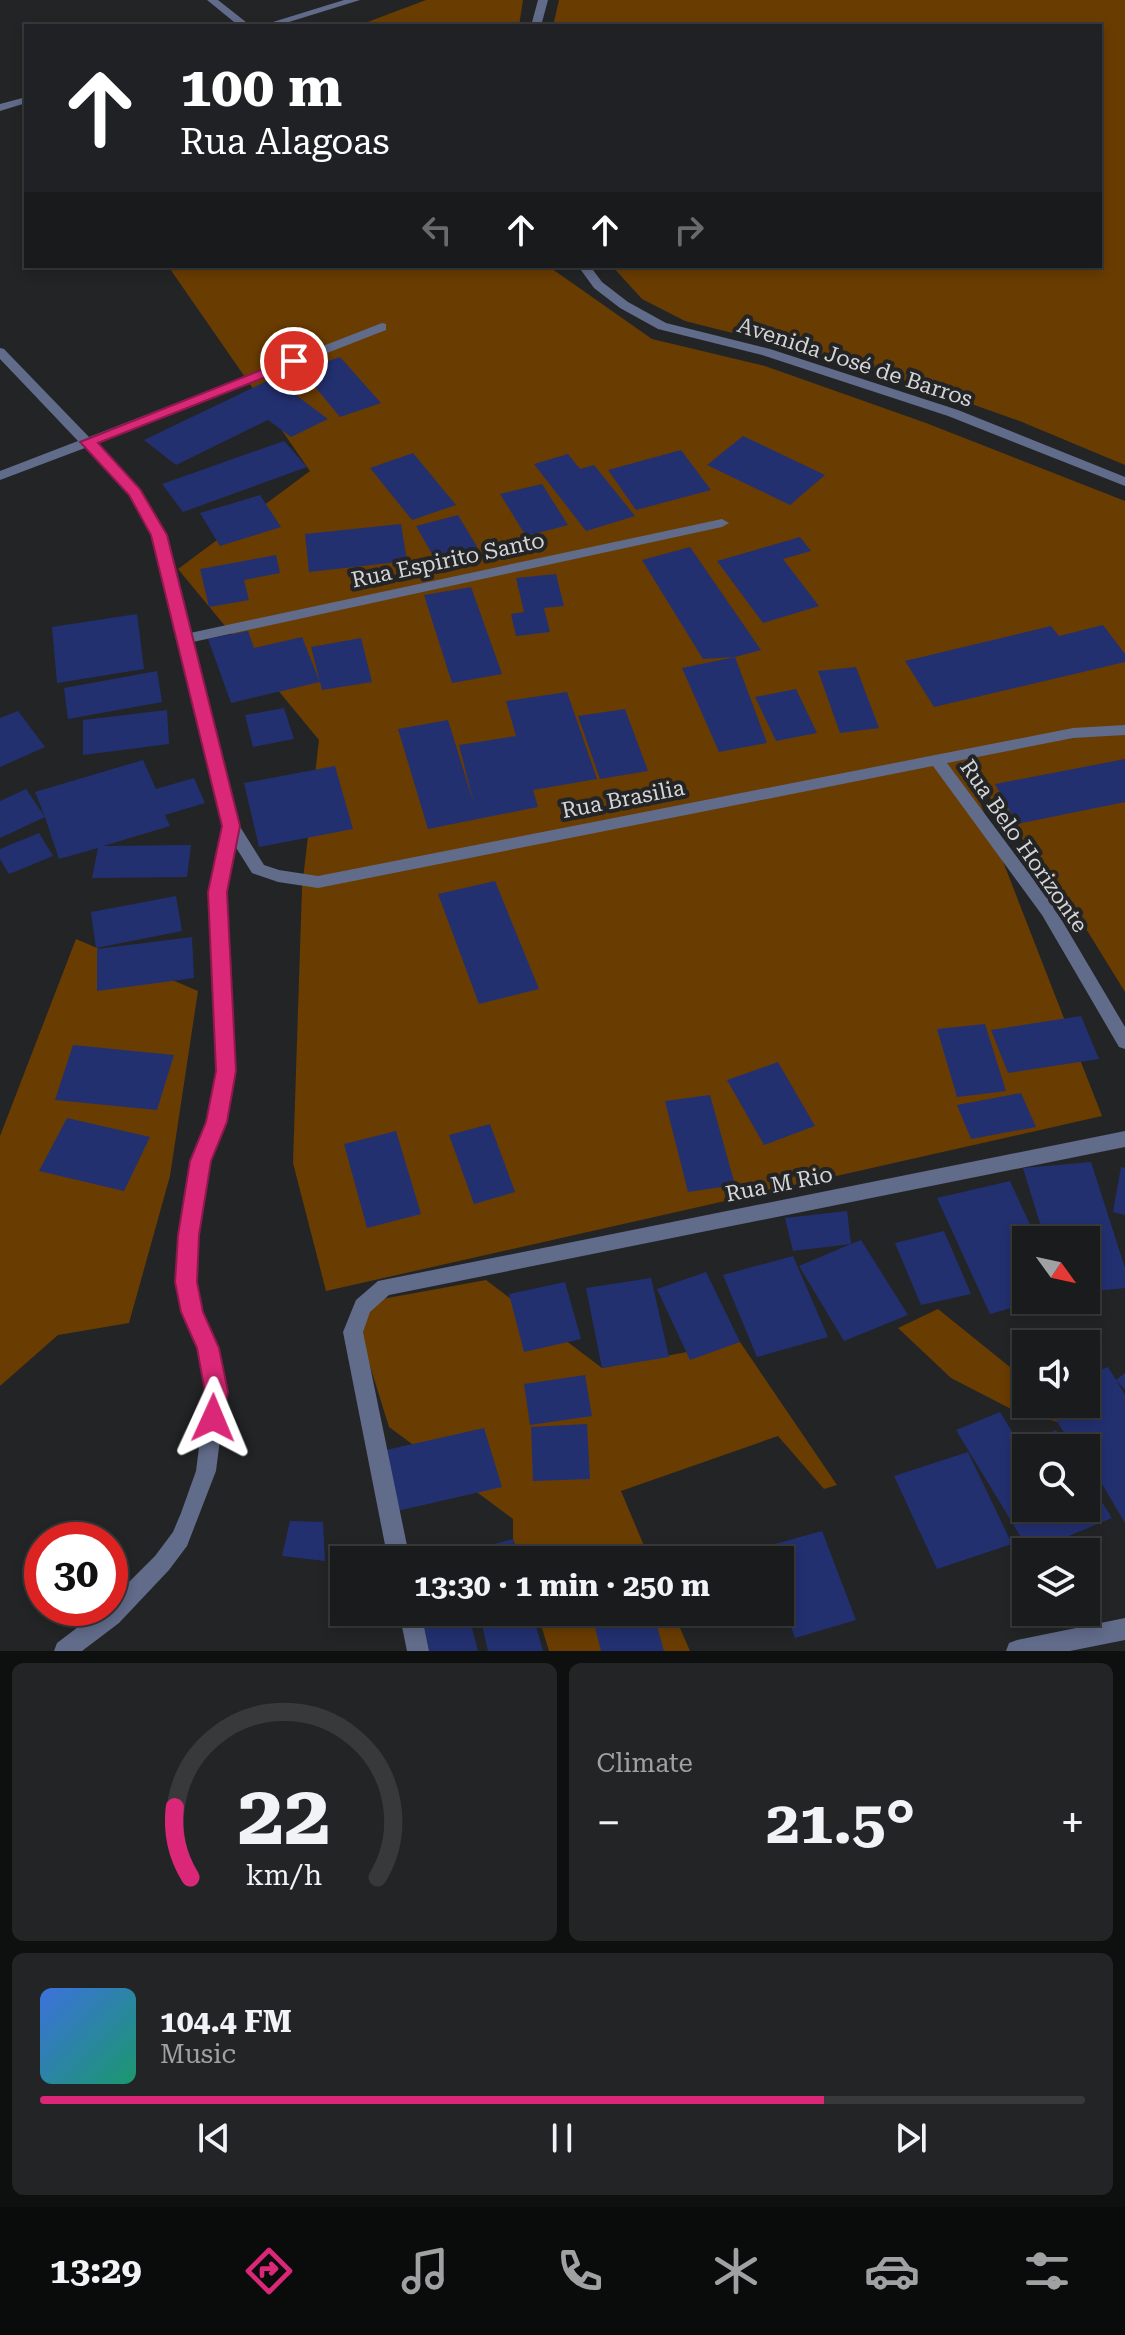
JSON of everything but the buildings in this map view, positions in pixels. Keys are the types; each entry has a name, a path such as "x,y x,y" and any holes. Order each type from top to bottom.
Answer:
{"street":[{"path":"212,0 243,24"},
{"path":"272,24 355,0"},
{"path":"537,24 543,0"},
{"path":"0,108 24,101"},
{"name":"Avenida José de Barros","path":"585,268 598,285 624,305 662,326 766,352 953,413 1125,482"},
{"path":"0,476 382,327"},
{"path":"0,352 135,492 159,535 231,826 218,892 226,1071 216,1122 201,1161 188,1235 186,1282 192,1312 208,1348 216,1392 206,1471 191,1515 162,1563 111,1615 65,1651"},
{"name":"Rua Espirito Santo","path":"184,639 722,523"},
{"name":"Rua Brasilia","path":"231,826 258,869 278,876 318,882 1073,733 1125,730"},
{"name":"Rua Belo Horizonte","path":"936,759 1048,911 1125,1042"},
{"name":"Rua M Rio","path":"396,1546 353,1332 358,1309 368,1297 385,1287 1125,1139"},
{"path":"413,1626 418,1651"},
{"path":"1017,1651 1125,1629"}],"shaded area":[{"path":"426,0 523,0 519,24 362,24"},
{"path":"559,0 1125,0 1125,465 1022,422 867,367 685,321 642,299 614,268 1102,268 1102,24 553,24"},
{"path":"169,268 551,268 652,339 765,366 926,423 1125,501 1125,992 1059,885 967,769 1102,1116 326,1291 293,1163 302,888 319,740 178,569 310,471"},
{"path":"76,939 198,991 170,1176 129,1323 58,1335 0,1386 0,1136"},
{"path":"486,1280 602,1368 740,1342 837,1485 824,1489 778,1436 621,1491 644,1546 515,1546 513,1519 389,1427 356,1321 382,1299"},
{"path":"938,1309 1012,1369 1012,1409 951,1378 898,1328"},
{"path":"541,1626 679,1626 690,1651 549,1651"}],"route":[{"path":"213,1418 216,1392 208,1348 192,1312 186,1282 188,1235 201,1161 216,1122 226,1071 218,892 231,826 159,535 135,492 88,442 294,361"}]}
